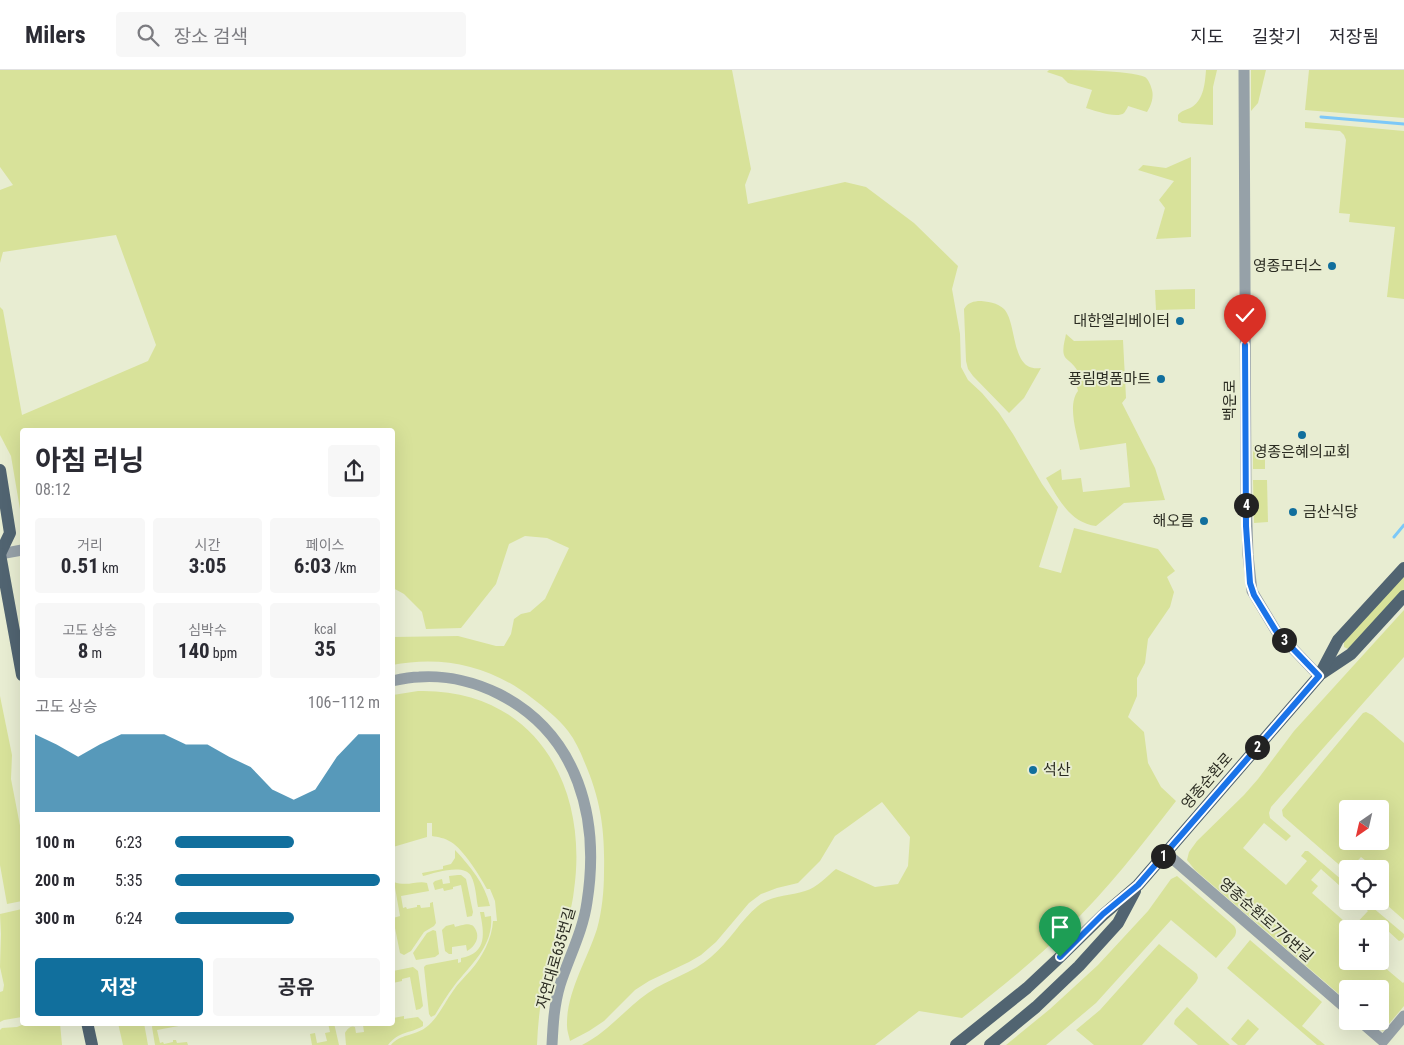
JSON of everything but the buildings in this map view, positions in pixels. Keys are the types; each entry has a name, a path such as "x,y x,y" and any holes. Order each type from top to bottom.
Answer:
{"main road":[{"path":"0,470 10,533 0,554 20,664"},
{"name":"영종순환로","path":"956,1045 1027,988 1103,914 1138,885 1319,676 1338,640 1404,568"},
{"name":"영종순환로","path":"1319,676 1351,654 1404,596"},
{"name":"영종순환로","path":"990,1045 1057,988 1102,942 1118,923 1138,885"},
{"path":"89,1026 92,1045"}],"street":[{"name":"백운로","path":"1244,70 1246,495 1250,583 1254,595 1276,631 1319,676"},
{"path":"0,554 20,550"},
{"name":"자연대로635번길","path":"395,681 420,677 440,677 465,681 488,688 528,712 559,744 570,762 581,789 588,818 591,846 590,874 584,919 560,985 556,1002 552,1026 552,1045"},
{"name":"영종순환로776번길","path":"1166,853 1339,1002"},
{"path":"1370,1030 1383,1041 1404,1016"}],"green space":[{"path":"0,70 732,70 751,169 745,185 748,204 845,182 866,187 914,223 958,266 952,289 960,334 961,367 968,380 999,413 1058,507 1039,567 1061,573 1074,528 1158,549 1175,571 1167,577 1174,592 1170,607 1148,639 1145,663 1137,678 1137,696 1128,717 1144,732 1148,763 1161,787 1176,801 1124,867 1082,914 1029,964 962,1018 919,1011 875,1045 582,1045 600,1034 648,993 704,963 724,945 746,918 763,902 799,893 818,885 836,869 875,887 898,884 908,866 910,837 882,802 835,836 820,861 798,883 761,894 749,903 716,942 701,955 635,990 604,1021 570,1041 567,1026 570,1001 597,929 604,879 604,843 601,816 590,775 579,749 568,731 551,713 516,687 500,678 466,666 448,663 430,661 395,665 395,637 458,636 496,646 504,646 511,634 514,619 521,614 530,612 545,599 569,548 547,538 525,536 509,544 496,584 461,628 426,629 422,612 404,594 395,589 395,428 20,428 20,509 11,456 0,435 0,307 3,310 22,415 148,361 156,345 116,235 3,252 0,263 0,190 13,185 0,167"},
{"path":"1049,70 1113,72 1145,77 1149,81 1152,90 1151,104 1147,112 1128,106 1121,115 1105,114 1086,108 1092,90 1068,83 1062,77 1047,72"},
{"path":"1206,70 1217,70 1213,87 1213,125 1182,123 1178,121 1180,113 1192,107 1199,100 1203,90"},
{"path":"1251,70 1266,70 1258,103 1251,111"},
{"path":"1309,70 1404,70 1404,118 1305,110"},
{"path":"1305,122 1404,131 1404,299 1387,297 1395,227 1349,222 1350,214 1339,213 1346,140 1344,135 1340,131 1305,128"},
{"path":"1191,157 1191,237 1156,239 1165,208 1159,200 1174,181 1138,170 1143,165 1166,168"},
{"path":"1195,289 1195,309 1156,310 1155,290"},
{"path":"978,301 999,305 1004,309 1011,325 1019,355 1024,363 1031,368 1041,368 1024,398 1009,413 968,369 964,309 970,303"},
{"path":"1066,334 1074,341 1123,340 1126,398 1122,403 1155,468 1165,500 1124,503 1096,526 1087,524 1072,515 1060,501 1046,478 1061,469 1062,480 1081,478 1083,492 1130,487 1126,443 1080,450 1075,428 1073,404 1078,391 1077,387 1080,386 1080,379 1077,370 1064,355 1063,347"},
{"path":"1253,445 1265,445 1265,469 1253,469"},
{"path":"1253,480 1267,480 1268,522 1254,523"},
{"path":"1404,574 1404,591 1348,649 1344,647 1344,642"},
{"path":"1404,610 1404,657 1271,807 1270,818 1291,836 1286,841 1264,823 1243,848 1286,885 1307,861 1301,856 1305,851 1308,851 1339,877 1339,885 1321,869 1311,880 1318,886 1312,893 1343,920 1339,920 1339,970 1388,970 1404,982 1404,1006 1389,1024 1389,980 1339,980 1339,994 1195,870 1187,860 1189,852 1197,841 1244,795 1294,731"},
{"path":"418,691 459,694 493,706 522,725 545,750 562,780 572,814 576,851 574,890 571,910 545,985 540,1011 537,1045 391,1045 399,1039 421,1031 434,1020 455,988 479,959 486,947 493,921 497,921 495,901 490,889 487,889 471,863 456,845 442,838 432,836 432,823 427,823 427,837 395,846 395,695"},
{"path":"0,696 12,755 11,779 20,826 20,901 7,904 0,865"},
{"path":"1366,712 1372,715 1404,743 1404,920 1389,907 1389,860 1365,860 1361,857 1358,860 1339,860 1339,865 1283,816 1282,810 1363,713"},
{"path":"455,850 481,883 490,906 478,907 474,883 467,872 456,869 423,876 422,873 443,869 443,866 451,864 455,858"},
{"path":"461,875 466,879 473,912 472,916 467,917 461,885 444,891 443,888 435,890 433,883 442,879 443,884 450,883 449,876"},
{"path":"1177,876 1235,928 1235,936 1216,958 1171,920 1096,1003 1046,1045 1006,1045 1050,1009 1098,965 1148,911 1171,879"},
{"path":"395,882 403,884 427,883 429,891 401,896 403,908 406,907 407,909 417,907 417,905 420,905 421,908 430,907 430,903 433,902 436,923 424,932 411,951 404,955 400,953 395,928 395,917 400,916"},
{"path":"20,909 20,1017 0,1022 0,992 3,991 4,985 0,967 0,914"},
{"path":"1367,910 1376,910 1387,920 1360,920"},
{"path":"480,912 484,912 485,917 491,916 489,937 485,946 474,963 451,989 435,1015 431,1017 429,1014 424,967 458,959 458,963 461,962 461,958 476,952 480,947 483,934"},
{"path":"1389,921 1404,934 1402,940 1399,941 1389,932"},
{"path":"454,924 455,927 466,924 473,925 477,937 475,944 467,951 466,945 452,947 452,954 449,954 445,951 442,930 446,926"},
{"path":"433,930 436,931 439,954 435,957 416,960 413,953 427,933"},
{"path":"1250,940 1322,1002 1302,1026 1325,1045 1317,1045 1227,968"},
{"path":"1159,944 1197,974 1196,982 1142,1045 1094,1045 1076,1030 1100,1010"},
{"path":"413,967 418,971 423,1006 420,1009 416,1010 410,977 395,983 395,971"},
{"path":"1187,1007 1230,1045 1198,1045 1174,1024 1175,1020"},
{"path":"404,1016 404,1019 418,1017 423,1022 423,1026 396,1037 388,1045 346,1045 345,1033 351,1027 355,1027 356,1033 364,1032 363,1026 395,1026 395,1018"},
{"path":"1248,1019 1259,1029 1245,1045 1238,1045 1231,1039"},
{"path":"60,1026 62,1045 0,1045 0,1030 2,1028"},
{"path":"119,1026 145,1026 148,1045 123,1045"},
{"path":"179,1026 157,1030 160,1043 163,1042 164,1044 176,1040 177,1043 187,1042 188,1045 155,1045 152,1027"},
{"path":"329,1026 335,1026 339,1045 312,1045 310,1034 315,1033 317,1043 327,1041 325,1033 330,1032"}],"waterway":[{"path":"1321,117 1404,124"},
{"path":"1394,537 1404,525"}],"place":[{"name":"영종모터스","path":"1332,266"},
{"name":"대한엘리베이터","path":"1180,321"},
{"name":"풍림명품마트","path":"1161,379"},
{"name":"영종은혜의교회","path":"1302,435"},
{"name":"금산식당","path":"1293,512"},
{"name":"해오름","path":"1204,521"},
{"name":"석산","path":"1033,770"}],"route":[{"path":"1060,957 1103,914 1138,885 1319,676 1276,631 1254,595 1250,583 1246,526 1245,345"}]}
